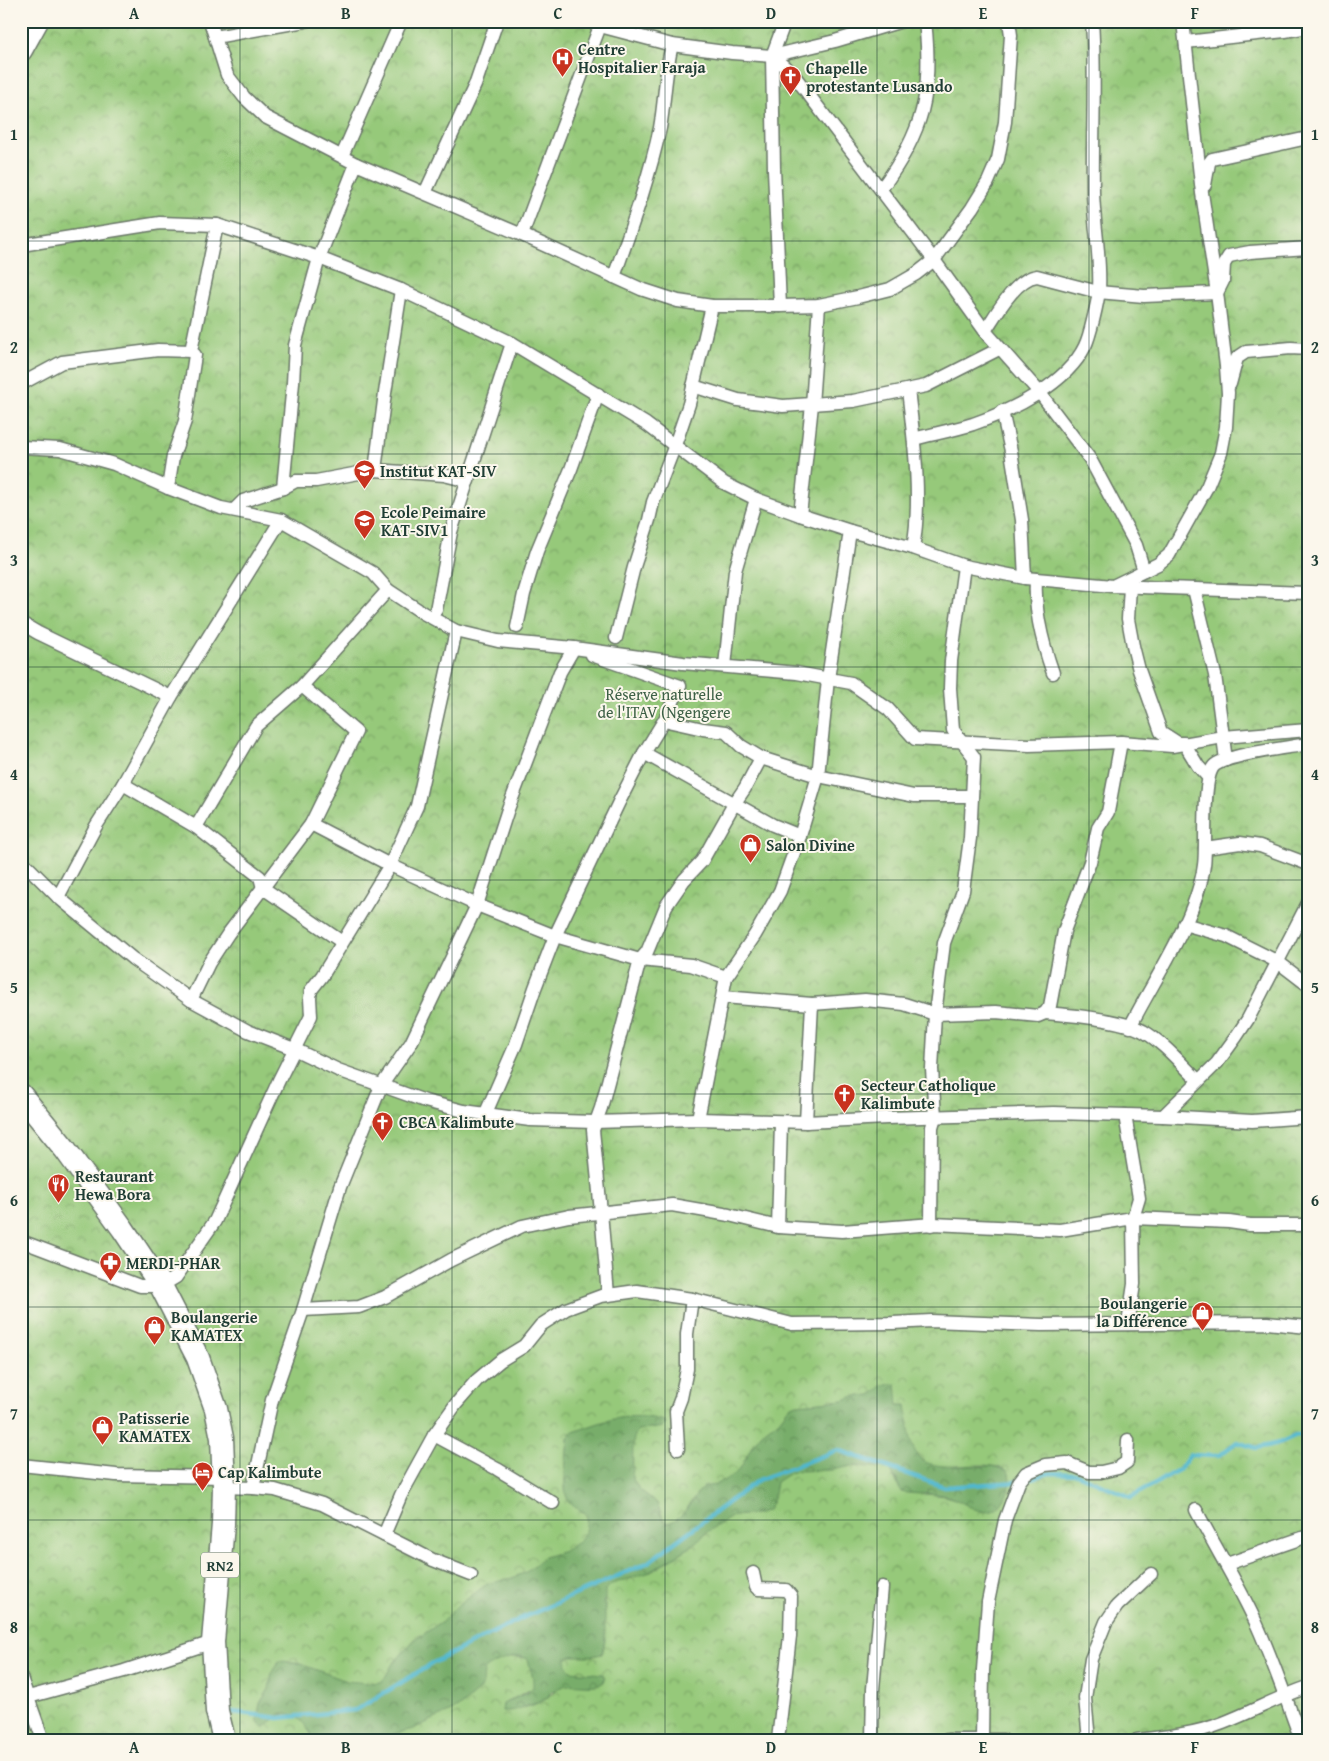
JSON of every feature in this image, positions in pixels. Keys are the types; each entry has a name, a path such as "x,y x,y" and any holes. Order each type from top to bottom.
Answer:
{"highway":[{"path":"21,50 37,21"},
{"name":"RN2","path":"21,1095 29,1117 66,1149 161,1286 198,1358 216,1409 222,1438 224,1482 223,1524 213,1642 217,1711 224,1740"}],"street":[{"path":"210,21 227,75 244,97 265,117 356,164 522,235 641,290 678,301 712,306 819,304 890,289 916,274 934,260 972,208 988,182 998,159 1005,122 1011,35 1009,21"},
{"path":"214,37 305,21"},
{"path":"342,156 401,21"},
{"path":"425,193 452,139 475,85 496,21"},
{"path":"780,306 774,169 772,56 785,21"},
{"path":"522,235 594,24 672,45 772,56 835,41 902,21"},
{"path":"881,189 909,146 925,103 928,70 928,45 925,21"},
{"path":"914,439 973,424 1040,393 1057,380 1079,356 1086,344 1098,292 1099,269 1093,193 1094,96 1092,21"},
{"path":"1113,586 1158,564 1169,554 1207,486 1221,453 1226,426 1228,393 1217,293 1202,193 1183,21"},
{"path":"1186,42 1308,27"},
{"path":"614,277 646,181 656,143 660,126 667,64 672,45"},
{"path":"772,56 793,74 881,189 985,331 1040,393 1090,460 1136,545 1144,571"},
{"path":"1202,193 1206,183 1209,163 1212,160 1303,139 1308,140"},
{"path":"283,488 294,383 295,345 319,258 356,164"},
{"path":"21,245 160,223 217,225 319,258 401,290 512,343 646,424 724,483 756,499 800,515 912,548 964,566 1030,578 1130,587 1308,593"},
{"path":"191,351 217,225"},
{"path":"1217,293 1223,281 1224,264 1229,256 1250,252 1308,248"},
{"path":"985,331 1005,302 1021,283 1030,276 1037,276 1098,292 1144,296 1217,293"},
{"path":"375,470 401,290"},
{"path":"800,515 812,405 819,304"},
{"path":"616,638 653,502 675,446 693,386 712,306"},
{"path":"436,610 451,532 512,343"},
{"path":"1228,393 1237,358 1246,352 1291,348 1308,349"},
{"path":"693,386 738,400 783,406 853,401 926,386 999,349"},
{"path":"21,384 62,362 158,350 191,351 195,354 185,421 172,456 168,488"},
{"path":"908,390 914,439 916,527 912,548"},
{"path":"517,627 524,594 538,551 571,469 598,394"},
{"path":"1002,411 1011,451 1038,621 1053,672"},
{"path":"21,447 60,449 105,461 221,508 280,520 372,573 388,590 423,613 456,630 498,641 574,648 683,663 797,673 851,683 888,709 915,739 1029,745 1120,742 1172,746 1178,743 1223,737 1308,730"},
{"path":"234,510 243,501 283,488 296,481 316,481 375,470 444,475 468,481"},
{"path":"725,666 735,571 756,499"},
{"path":"58,897 96,826 124,784 171,697 280,520"},
{"path":"698,1119 726,977 768,913 780,891 800,836 818,776 828,679 850,531"},
{"path":"931,1225 932,1126 935,1117 932,1069 935,1014 944,943 963,891 970,838 974,757 953,730 950,688 951,661 964,566"},
{"path":"1130,587 1128,619 1133,646 1139,670 1161,732 1178,743 1184,743 1198,766 1208,777"},
{"path":"1194,589 1215,674 1226,760"},
{"path":"196,827 256,726 302,686 388,590"},
{"path":"21,623 171,697"},
{"path":"21,1241 140,1286 161,1286 176,1278 215,1221 311,1016 311,990 322,976 390,865 417,806 456,630"},
{"path":"485,1115 516,1044 555,936 644,753 665,719 680,686 574,648"},
{"path":"253,1488 272,1400 303,1310 340,1187 380,1086 411,1043 477,905 508,809 560,672 574,648"},
{"path":"191,1000 209,963 228,934 311,824 356,732 302,686"},
{"path":"665,719 726,732 741,746 761,758 818,776 914,796 972,796"},
{"path":"723,997 812,1004 866,1000 904,1004 935,1014 996,1012 1038,1016 1045,1013 1050,1006 1064,931 1090,862 1098,828 1108,812 1120,742"},
{"path":"1130,1027 1154,985 1199,892 1204,865 1208,777 1214,766 1232,757 1308,744"},
{"path":"644,753 773,825 800,836"},
{"path":"608,1295 593,1138 594,1122 601,1108 640,960 647,952 666,906 684,880 702,861 761,758"},
{"path":"124,784 196,827 260,877 263,888 342,942"},
{"path":"311,824 390,865 477,905 555,936 640,960 691,965 726,977"},
{"path":"1205,848 1240,843 1260,846 1308,864"},
{"path":"21,860 58,897 133,959 191,1000 248,1031 294,1049 338,1070 425,1102 464,1112 530,1120 594,1122 698,1119 781,1123 1054,1113 1252,1121 1308,1117"},
{"path":"1163,1116 1217,1062 1248,1019 1308,903"},
{"path":"1184,924 1226,936 1278,962 1308,985"},
{"path":"806,1122 812,1004"},
{"path":"1045,1013 1121,1024 1143,1031 1198,1080"},
{"path":"1125,1115 1139,1198 1133,1218 1134,1284 1128,1324"},
{"path":"778,1227 781,1123"},
{"path":"303,1310 359,1307 385,1297 451,1260 522,1226 569,1216 672,1205 729,1215 778,1227 842,1231 931,1225 1060,1230 1133,1218 1229,1222 1258,1226 1308,1225"},
{"path":"384,1535 401,1495 434,1435 456,1404 477,1380 501,1360 524,1346 541,1325 566,1309 601,1296 637,1291 692,1299 792,1324 931,1321 1000,1325 1267,1323 1308,1327"},
{"path":"678,1450 676,1410 681,1398 687,1369 692,1299"},
{"path":"434,1435 497,1469 553,1503"},
{"path":"984,1740 983,1670 988,1602 1005,1520 1019,1482 1026,1473 1045,1465 1067,1463 1089,1472 1101,1472 1118,1468 1127,1462 1128,1440"},
{"path":"21,1465 116,1475 224,1482 275,1490 308,1499 433,1560 471,1575"},
{"path":"1196,1510 1216,1548 1227,1564 1257,1624 1301,1740"},
{"path":"1227,1564 1308,1536"},
{"path":"753,1573 758,1589 786,1590 791,1596 790,1636 778,1740"},
{"path":"1089,1740 1085,1698 1091,1659 1106,1622 1117,1606 1151,1574"},
{"path":"872,1740 873,1689 882,1587"},
{"path":"25,1697 124,1671 213,1642"},
{"path":"21,1678 25,1697 43,1740"},
{"path":"1137,1740 1182,1737 1222,1723 1285,1694 1308,1687"},
{"path":"947,1740 1003,1740"}],"green space":[{"name":"Réserve naturelle de l'ITAV (Ngengere","path":"21,21 1308,21 1308,1740 372,1740 413,1729 458,1708 479,1690 483,1684 484,1670 500,1661 511,1658 522,1657 528,1659 533,1679 533,1688 503,1704 502,1711 518,1709 537,1703 566,1685 598,1685 603,1683 605,1678 603,1674 571,1671 566,1663 567,1659 571,1656 602,1654 605,1641 605,1590 612,1584 651,1572 689,1548 707,1532 733,1516 757,1514 768,1510 773,1500 776,1482 790,1473 832,1470 852,1466 890,1468 901,1492 948,1497 972,1508 988,1512 999,1507 1009,1489 1010,1476 1008,1471 995,1466 943,1466 925,1462 915,1452 906,1405 898,1405 896,1384 883,1385 871,1395 855,1396 843,1400 797,1404 789,1407 779,1420 762,1433 753,1444 741,1467 734,1475 715,1485 703,1487 678,1518 667,1523 657,1503 639,1489 632,1478 635,1434 638,1431 663,1427 664,1421 640,1417 617,1418 571,1433 568,1438 565,1486 568,1501 585,1513 587,1517 585,1532 580,1541 564,1551 544,1557 526,1572 512,1578 487,1584 455,1608 442,1622 414,1640 380,1682 347,1681 295,1662 279,1661 272,1672 269,1689 260,1703 257,1720 263,1728 281,1715 294,1715 302,1722 314,1740 21,1740"},
{"path":"897,1384 898,1405 906,1405 912,1444 952,1466 993,1466 1008,1471 1010,1477 1009,1490 998,1508 986,1512 972,1508 944,1495 901,1492 895,1477 852,1466 832,1470 797,1471 776,1482 773,1500 768,1510 757,1514 733,1516 708,1532 689,1548 604,1600 606,1627 602,1654 571,1656 571,1671 603,1674 605,1678 603,1683 597,1686 578,1685 552,1691 547,1698 540,1702 508,1712 502,1711 503,1704 528,1692 533,1679 528,1659 520,1656 510,1658 479,1690 458,1708 413,1729 372,1740 314,1740 310,1731 284,1714 263,1728 257,1720 260,1703 269,1689 272,1672 279,1661 295,1662 347,1681 380,1682 414,1640 442,1622 455,1608 487,1583 512,1578 526,1572 544,1557 564,1551 585,1513 570,1503 566,1493 566,1460 568,1438 571,1433 617,1418 640,1417 664,1421 663,1427 638,1431 634,1448 632,1478 639,1489 657,1503 667,1523 678,1518 683,1513 703,1487 715,1485 741,1467 753,1444 762,1433 779,1420 789,1407 797,1404 843,1400 855,1396 871,1395 883,1385"}],"waterway":[{"path":"1024,1480 1050,1473 1077,1474 1131,1497 1180,1469 1190,1455 1218,1456 1237,1442 1257,1448 1279,1443 1297,1435 1308,1437"},
{"path":"225,1711 279,1718 356,1710 433,1663 520,1619 647,1563 758,1480 838,1450 945,1487 1017,1482"}],"place":[{"name":"Centre Hospitalier Faraja","path":"562,77"},
{"name":"Chapelle protestante Lusando","path":"790,96"},
{"name":"Institut KAT-SIV","path":"364,490"},
{"name":"Ecole Peimaire KAT-SIV1","path":"365,540"},
{"name":"Salon Divine","path":"750,864"},
{"name":"Secteur Catholique Kalimbute","path":"845,1113"},
{"name":"CBCA Kalimbute","path":"383,1141"},
{"name":"Restaurant Hewa Bora","path":"59,1204"},
{"name":"MERDI-PHAR","path":"110,1282"},
{"name":"Boulangerie la Différence","path":"1203,1331"},
{"name":"Boulangerie KAMATEX","path":"155,1345"},
{"name":"Patisserie KAMATEX","path":"103,1446"},
{"name":"Cap Kalimbute","path":"202,1491"}]}
